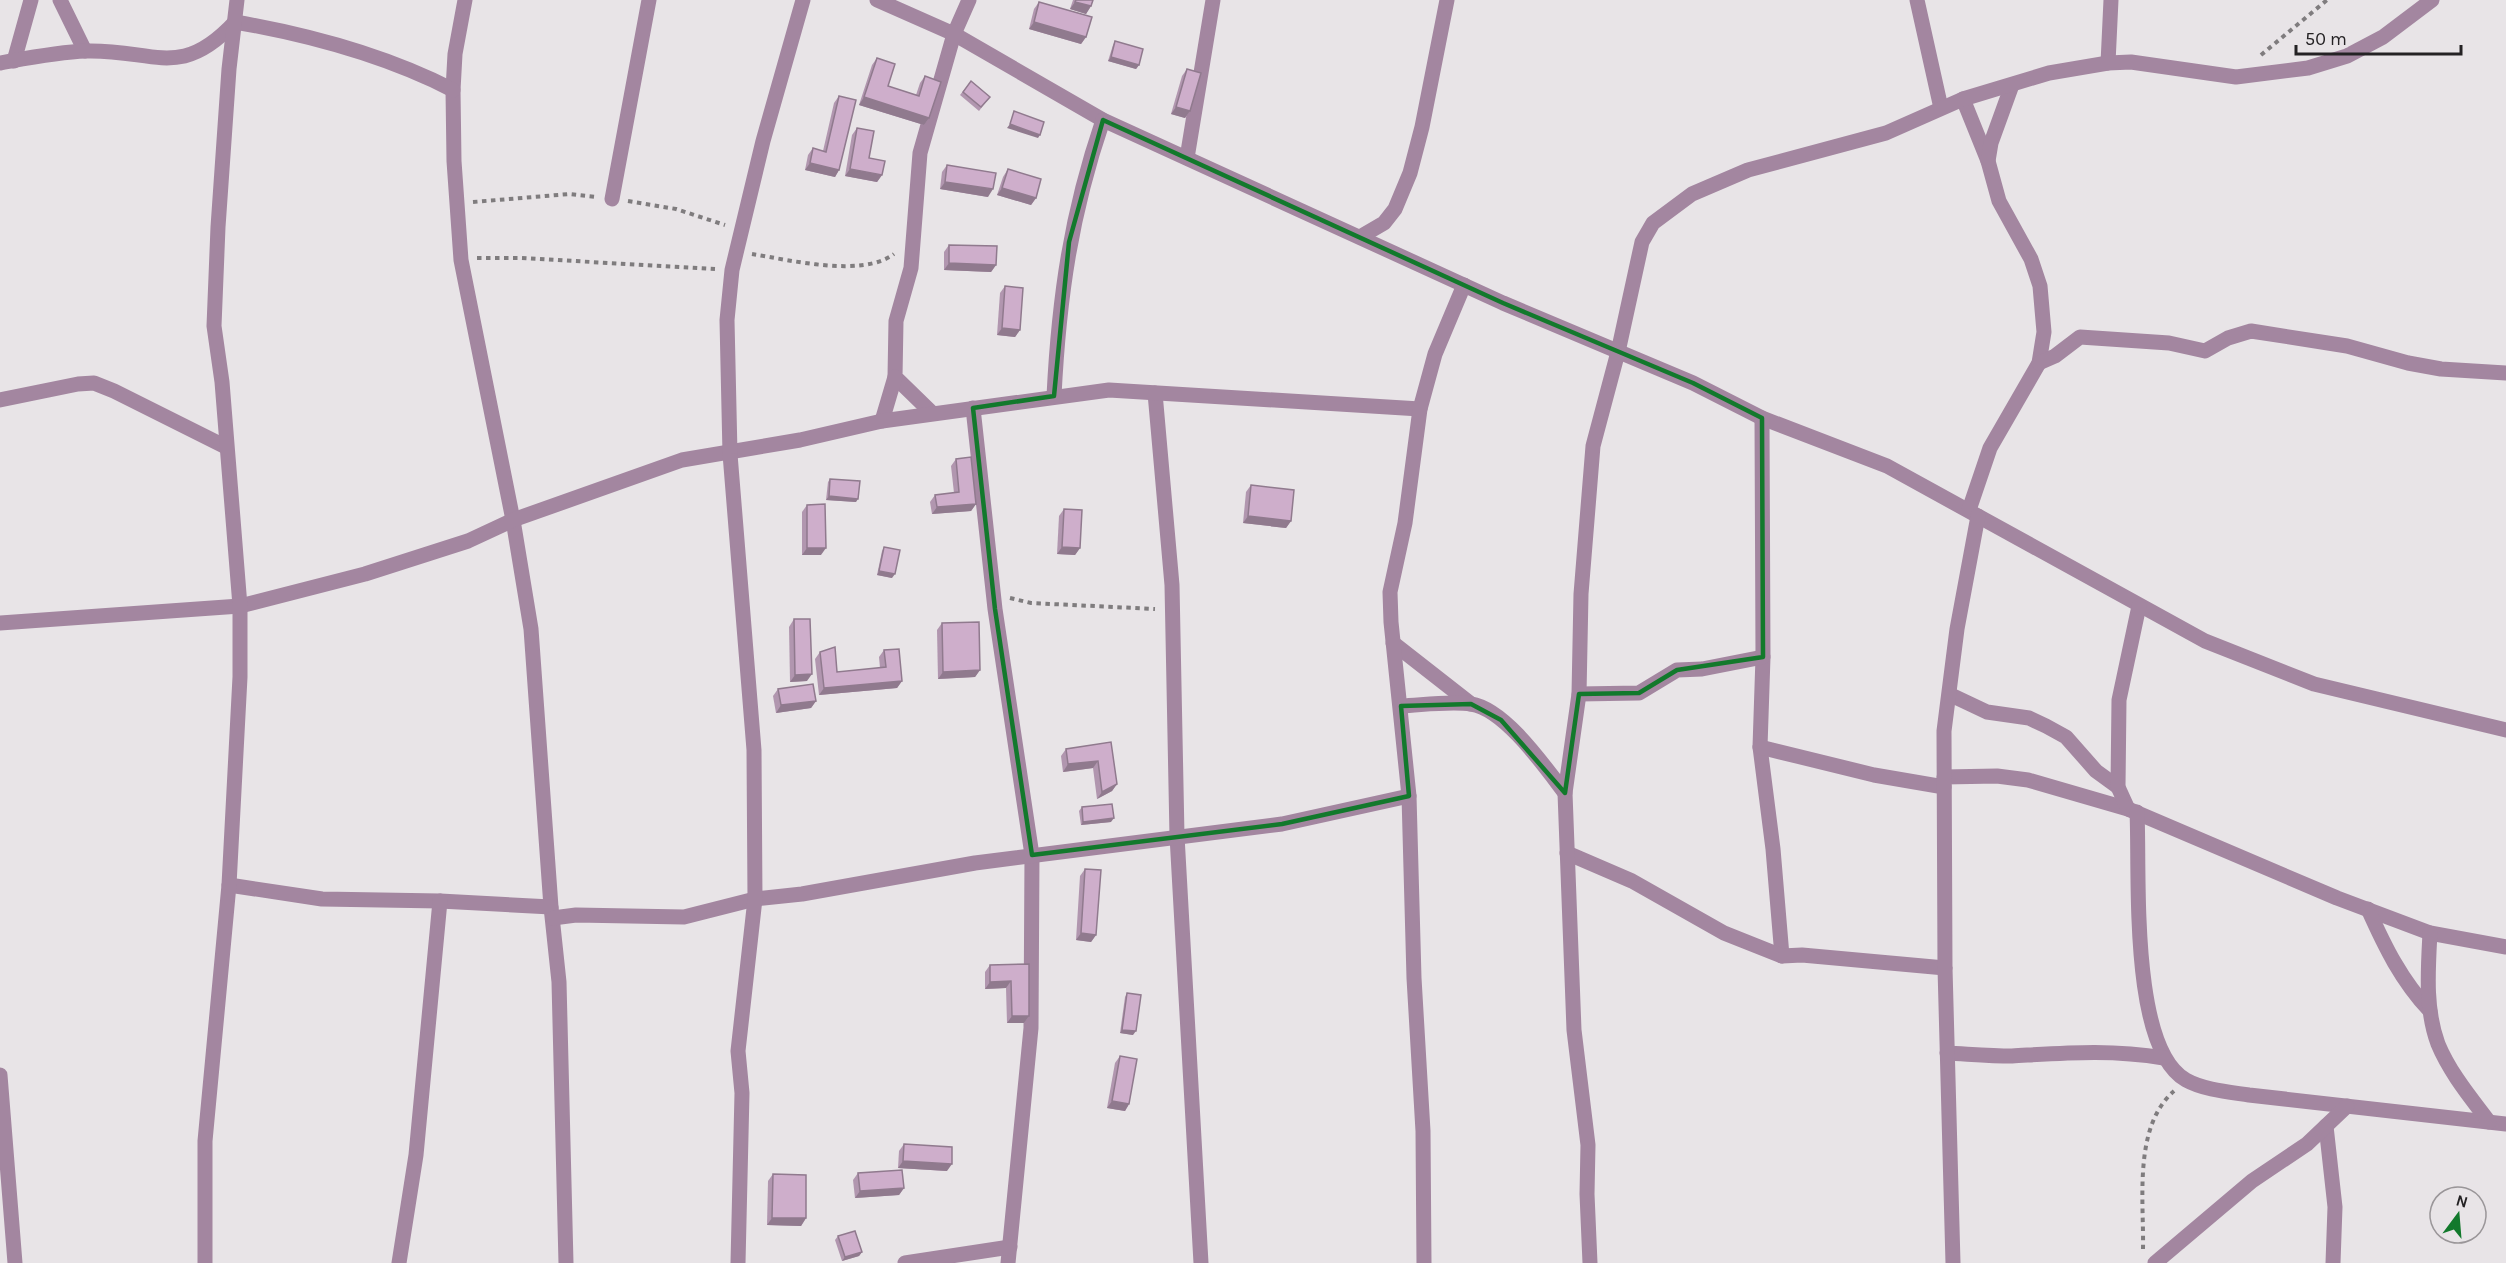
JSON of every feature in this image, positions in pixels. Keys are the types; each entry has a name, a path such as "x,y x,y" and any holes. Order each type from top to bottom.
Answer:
{"street":[{"path":"31,0 7,62 85,51 183,57 201,52 215,43 235,22"},
{"path":"60,0 85,51"},
{"path":"205,1263 205,1141 229,885 240,677 240,606 214,326 219,205 237,0"},
{"path":"465,0 455,54 453,90 454,161 461,260 513,520 531,629 552,913 560,982 566,1263"},
{"path":"612,199 649,0"},
{"path":"738,1263 742,1093 738,1051 755,899 753,750 730,454 728,320 732,270 763,141 803,0"},
{"path":"877,0 954,34 1103,120 1464,285 1693,383 1762,418 1887,466 2205,641 2314,684 2506,730"},
{"path":"882,421 895,377 896,321 911,268 920,153 954,34 969,0"},
{"path":"1187,158 1213,0"},
{"path":"1360,237 1384,223 1395,209 1410,173 1422,128 1447,0"},
{"path":"1917,0 1941,108"},
{"path":"2108,63 2111,0"},
{"path":"1590,1263 1587,1194 1588,1145 1574,1030 1565,793 1579,694 1581,594 1593,446 1618,352 1642,243 1653,223 1692,194 1748,170 1886,133 1963,99 2049,73 2108,63 2131,62 2236,77 2308,68 2347,56 2383,37 2429,1"},
{"path":"235,22 380,56 453,90"},
{"path":"1988,161 1992,142 2012,85"},
{"path":"1953,1263 1945,968 1944,731 1974,513 1990,448 2039,363 2044,332 2040,286 2031,259 1999,201 1988,161 1963,99"},
{"path":"1054,396 1057,330 1069,242 1083,177 1103,120"},
{"path":"1424,1263 1423,1131 1414,978 1409,796 1390,592 1406,523 1420,409 1435,354 1464,285"},
{"path":"2039,363 2055,356 2080,338 2169,343 2205,351 2228,338 2251,331 2347,346 2408,363 2441,369 2506,373"},
{"path":"895,377 932,413"},
{"path":"0,400 78,384 94,383 226,447"},
{"path":"0,623 240,606 365,574 468,541 513,520 682,460 730,454 882,421 932,413 1109,390 1420,409"},
{"path":"1155,393 1173,610 1177,836 1201,1263"},
{"path":"973,408 993,592 1032,855 1031,1028 1008,1263"},
{"path":"1762,418 1763,657 1760,747 1773,849 1782,956"},
{"path":"2118,786 2119,700 2139,606"},
{"path":"1393,643 1471,704 1492,712 1542,763 1565,793"},
{"path":"1579,694 1639,693 1677,670 1701,669 1763,657"},
{"path":"1950,695 1987,712 2029,718 2046,726 2066,738 2096,771 2118,786 2132,810 2143,985 2150,1018 2164,1058 2186,1080 2210,1088 2249,1095 2506,1124"},
{"path":"1401,706 1471,704"},
{"path":"1760,747 1874,775 1944,782 1997,776 2028,780 2132,810 2430,933 2506,947"},
{"path":"229,885 322,899 440,901 576,915 684,917 755,899 801,894 1032,855 1282,824 1409,796"},
{"path":"1567,853 1632,881 1724,933 1782,956 1802,955 1945,968"},
{"path":"399,1263 416,1155 440,901"},
{"path":"2368,909 2395,967 2408,987 2430,1011"},
{"path":"2430,933 2428,973 2430,1011 2438,1044 2489,1122"},
{"path":"1947,1053 2011,1056 2057,1051 2118,1052 2164,1058"},
{"path":"0,1075 15,1263"},
{"path":"2155,1263 2252,1181 2307,1143 2347,1106"},
{"path":"2326,1126 2335,1207 2335,1260"},
{"path":"905,1263 1010,1247"}],"path":[{"path":"2236,77 2302,18 2327,0"},
{"path":"737,251 808,262 868,266 884,261 913,234"},
{"path":"461,260 520,258 732,270"},
{"path":"993,592 1031,603 1173,610"},
{"path":"2143,1251 2145,1159 2150,1131 2166,1098 2186,1080"}],"highlighted area":[{"path":"1103,120 1503,303 1693,383 1762,418 1763,657 1677,670 1639,693 1579,694 1565,793 1501,720 1471,704 1401,706 1409,796 1282,824 1032,855 995,609 973,408 1054,396 1069,242"}],"building":[{"path":"1076,0 1093,0 1091,6 1075,2"},
{"path":"1039,2 1092,17 1086,37 1034,22"},
{"path":"1115,41 1143,49 1139,65 1111,57"},
{"path":"877,58 895,64 888,86 919,96 925,76 941,82 929,118 864,97"},
{"path":"1187,69 1201,73 1190,111 1176,107"},
{"path":"971,81 990,97 981,107 963,92"},
{"path":"839,96 856,100 839,170 810,163 813,148 826,152"},
{"path":"1014,111 1044,122 1040,135 1010,124"},
{"path":"857,128 874,131 869,158 885,161 882,175 850,169"},
{"path":"947,165 996,173 993,189 945,182"},
{"path":"1008,169 1041,179 1036,198 1002,188"},
{"path":"949,245 997,246 996,265 949,263"},
{"path":"1005,286 1023,288 1020,330 1002,328"},
{"path":"971,457 976,504 937,507 935,495 959,492 956,459"},
{"path":"830,479 860,481 858,499 829,496"},
{"path":"1251,485 1294,490 1291,521 1248,516"},
{"path":"825,504 826,548 807,548 807,505"},
{"path":"1064,509 1082,510 1080,548 1062,547"},
{"path":"884,547 900,550 895,574 879,571"},
{"path":"794,619 810,619 812,674 795,675"},
{"path":"979,622 980,670 943,672 942,623"},
{"path":"835,647 837,672 886,667 884,650 899,649 902,681 824,688 820,652"},
{"path":"813,684 816,701 781,705 778,689"},
{"path":"1111,742 1117,784 1102,792 1098,761 1068,764 1066,749"},
{"path":"1112,804 1114,818 1083,822 1082,807"},
{"path":"1085,869 1101,870 1096,935 1081,933"},
{"path":"1029,964 1029,1016 1012,1016 1011,981 990,982 990,965"},
{"path":"1127,993 1141,995 1136,1031 1122,1030"},
{"path":"1120,1056 1137,1059 1129,1104 1112,1101"},
{"path":"904,1144 952,1147 952,1164 903,1161"},
{"path":"902,1170 904,1188 860,1191 858,1173"},
{"path":"773,1174 806,1175 806,1218 772,1218"},
{"path":"855,1231 862,1252 845,1257 838,1236"}]}
